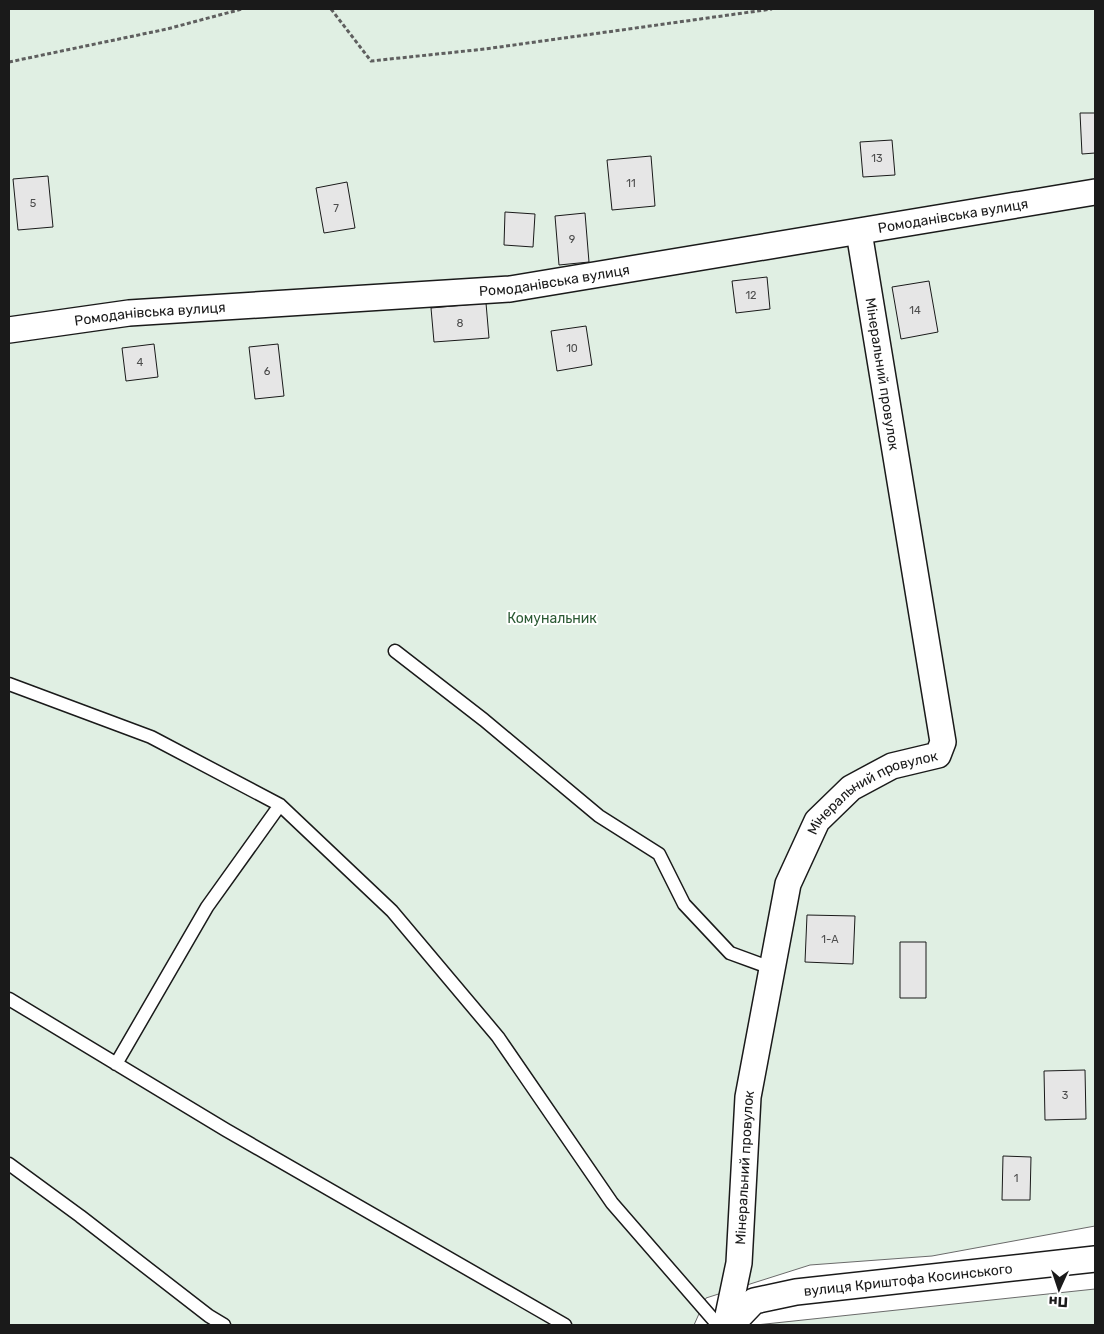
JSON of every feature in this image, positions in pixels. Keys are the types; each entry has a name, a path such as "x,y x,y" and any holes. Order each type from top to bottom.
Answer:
{"street":[{"name":"Ромоданівська вулиця","path":"9,330 130,313 510,289 1095,192"},
{"name":"Мінеральний провулок","path":"726,1325 739,1263 748,1097 788,884 817,821 851,788 892,766 938,755 943,742 859,232"},
{"name":"вулиця Криштофа Косинського","path":"731,1325 754,1301 796,1292 1095,1260"}],"lane":[{"path":"395,651 484,720 598,816 659,854 684,904 730,953 771,968"},
{"path":"9,684 151,738 280,805 392,910 498,1037 612,1203 718,1325"},
{"path":"116,1064 207,907 280,805"},
{"path":"9,999 226,1130 565,1325"},
{"path":"9,1164 80,1216 209,1316 224,1325"}],"path":[{"path":"9,62 167,29 242,9"},
{"path":"331,9 371,61 485,49 772,9"}],"green space":[{"name":"Комунальник","path":"9,9 1095,9 1095,1226 932,1256 810,1265 706,1298 694,1325 9,1325"},
{"path":"1095,1289 1095,1325 756,1325"}],"building":[{"path":"1080,113 1095,113 1095,153 1082,154"},
{"path":"892,140 895,175 863,177 860,142"},
{"path":"651,156 655,206 612,210 607,160"},
{"path":"48,176 53,227 18,230 13,179"},
{"path":"347,182 355,228 324,233 316,188"},
{"path":"505,212 535,214 533,247 504,245"},
{"path":"585,213 589,262 559,265 555,216"},
{"path":"767,277 770,309 736,313 732,281"},
{"path":"929,281 938,332 901,339 892,287"},
{"path":"486,303 489,338 434,342 431,308"},
{"path":"586,326 592,365 557,371 551,331"},
{"path":"154,344 158,377 126,381 122,348"},
{"path":"278,344 284,396 255,399 249,347"},
{"path":"807,915 855,916 853,964 805,962"},
{"path":"900,942 926,942 926,998 900,998"},
{"path":"1085,1070 1086,1119 1045,1120 1044,1071"},
{"path":"1003,1156 1031,1157 1030,1200 1002,1200"}]}
